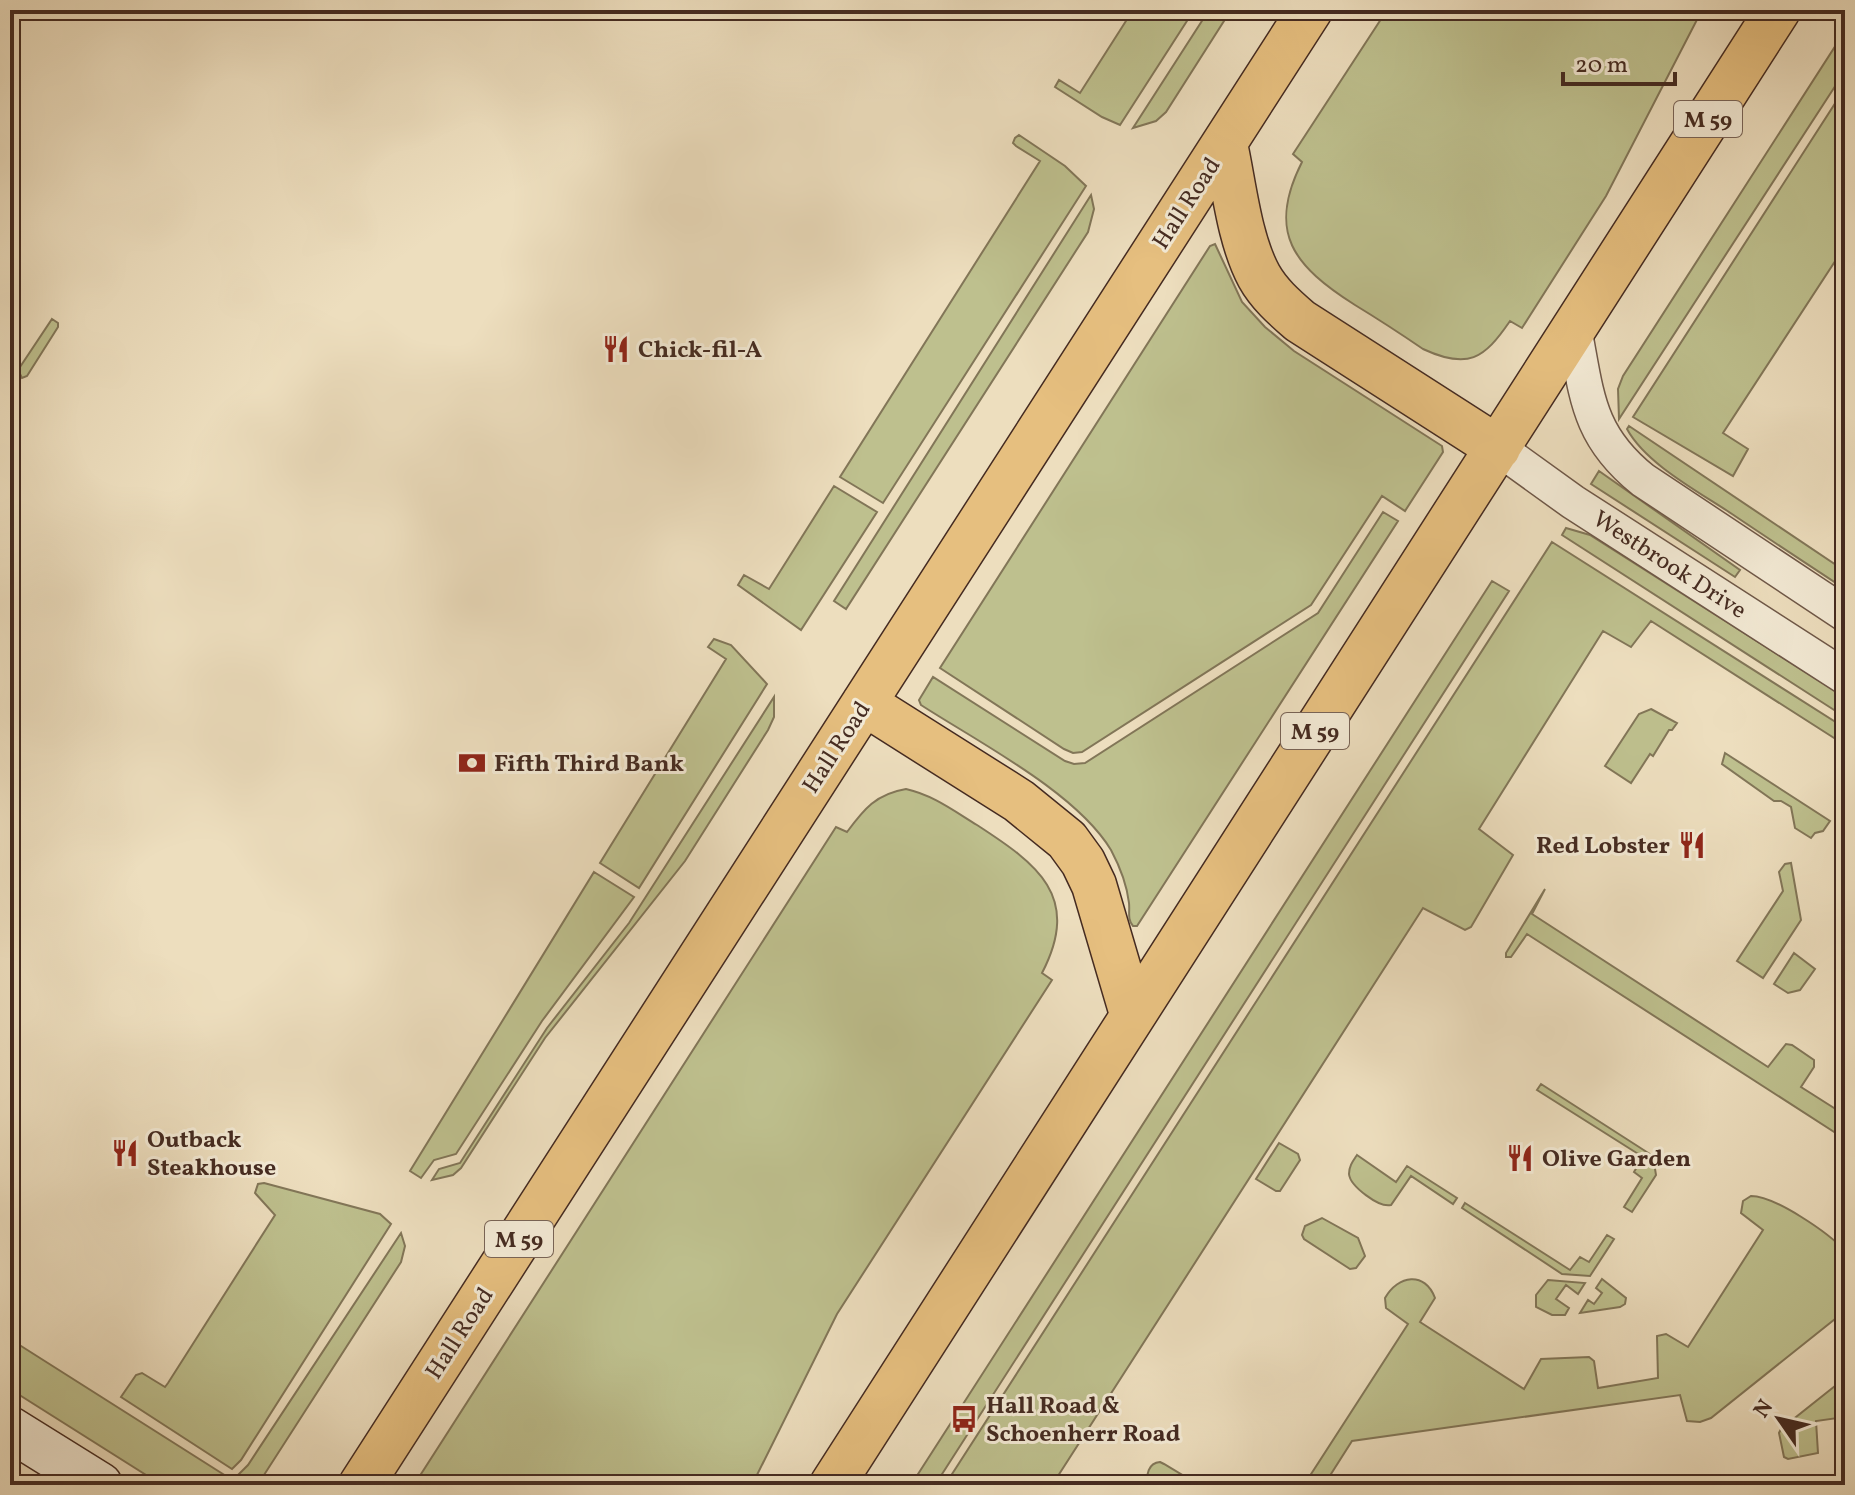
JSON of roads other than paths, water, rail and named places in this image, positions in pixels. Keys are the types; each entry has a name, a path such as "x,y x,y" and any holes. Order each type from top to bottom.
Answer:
{"highway":[{"name":"Hall Road","path":"361,1485 1310,10"},
{"name":"M 59","path":"832,1485 1778,10"},
{"path":"1225,144 1248,250 1259,276 1275,299 1300,321 1498,448"},
{"path":"864,703 1019,801 1067,840 1083,862 1094,885 1132,1014"}],"street":[{"path":"1574,328 1589,404 1598,429 1621,463 1845,614"},
{"name":"Westbrook Drive","path":"1498,448 1573,502 1845,677"},
{"path":"10,1429 100,1485"}],"place":[{"name":"Chick-fil-A","path":"616,349"},
{"name":"Fifth Third Bank","path":"472,763"},
{"name":"Red Lobster","path":"1692,845"},
{"name":"Outback Steakhouse","path":"125,1153"},
{"name":"Olive Garden","path":"1520,1158"},
{"name":"Hall Road & Schoenherr Road","path":"964,1419"}]}
